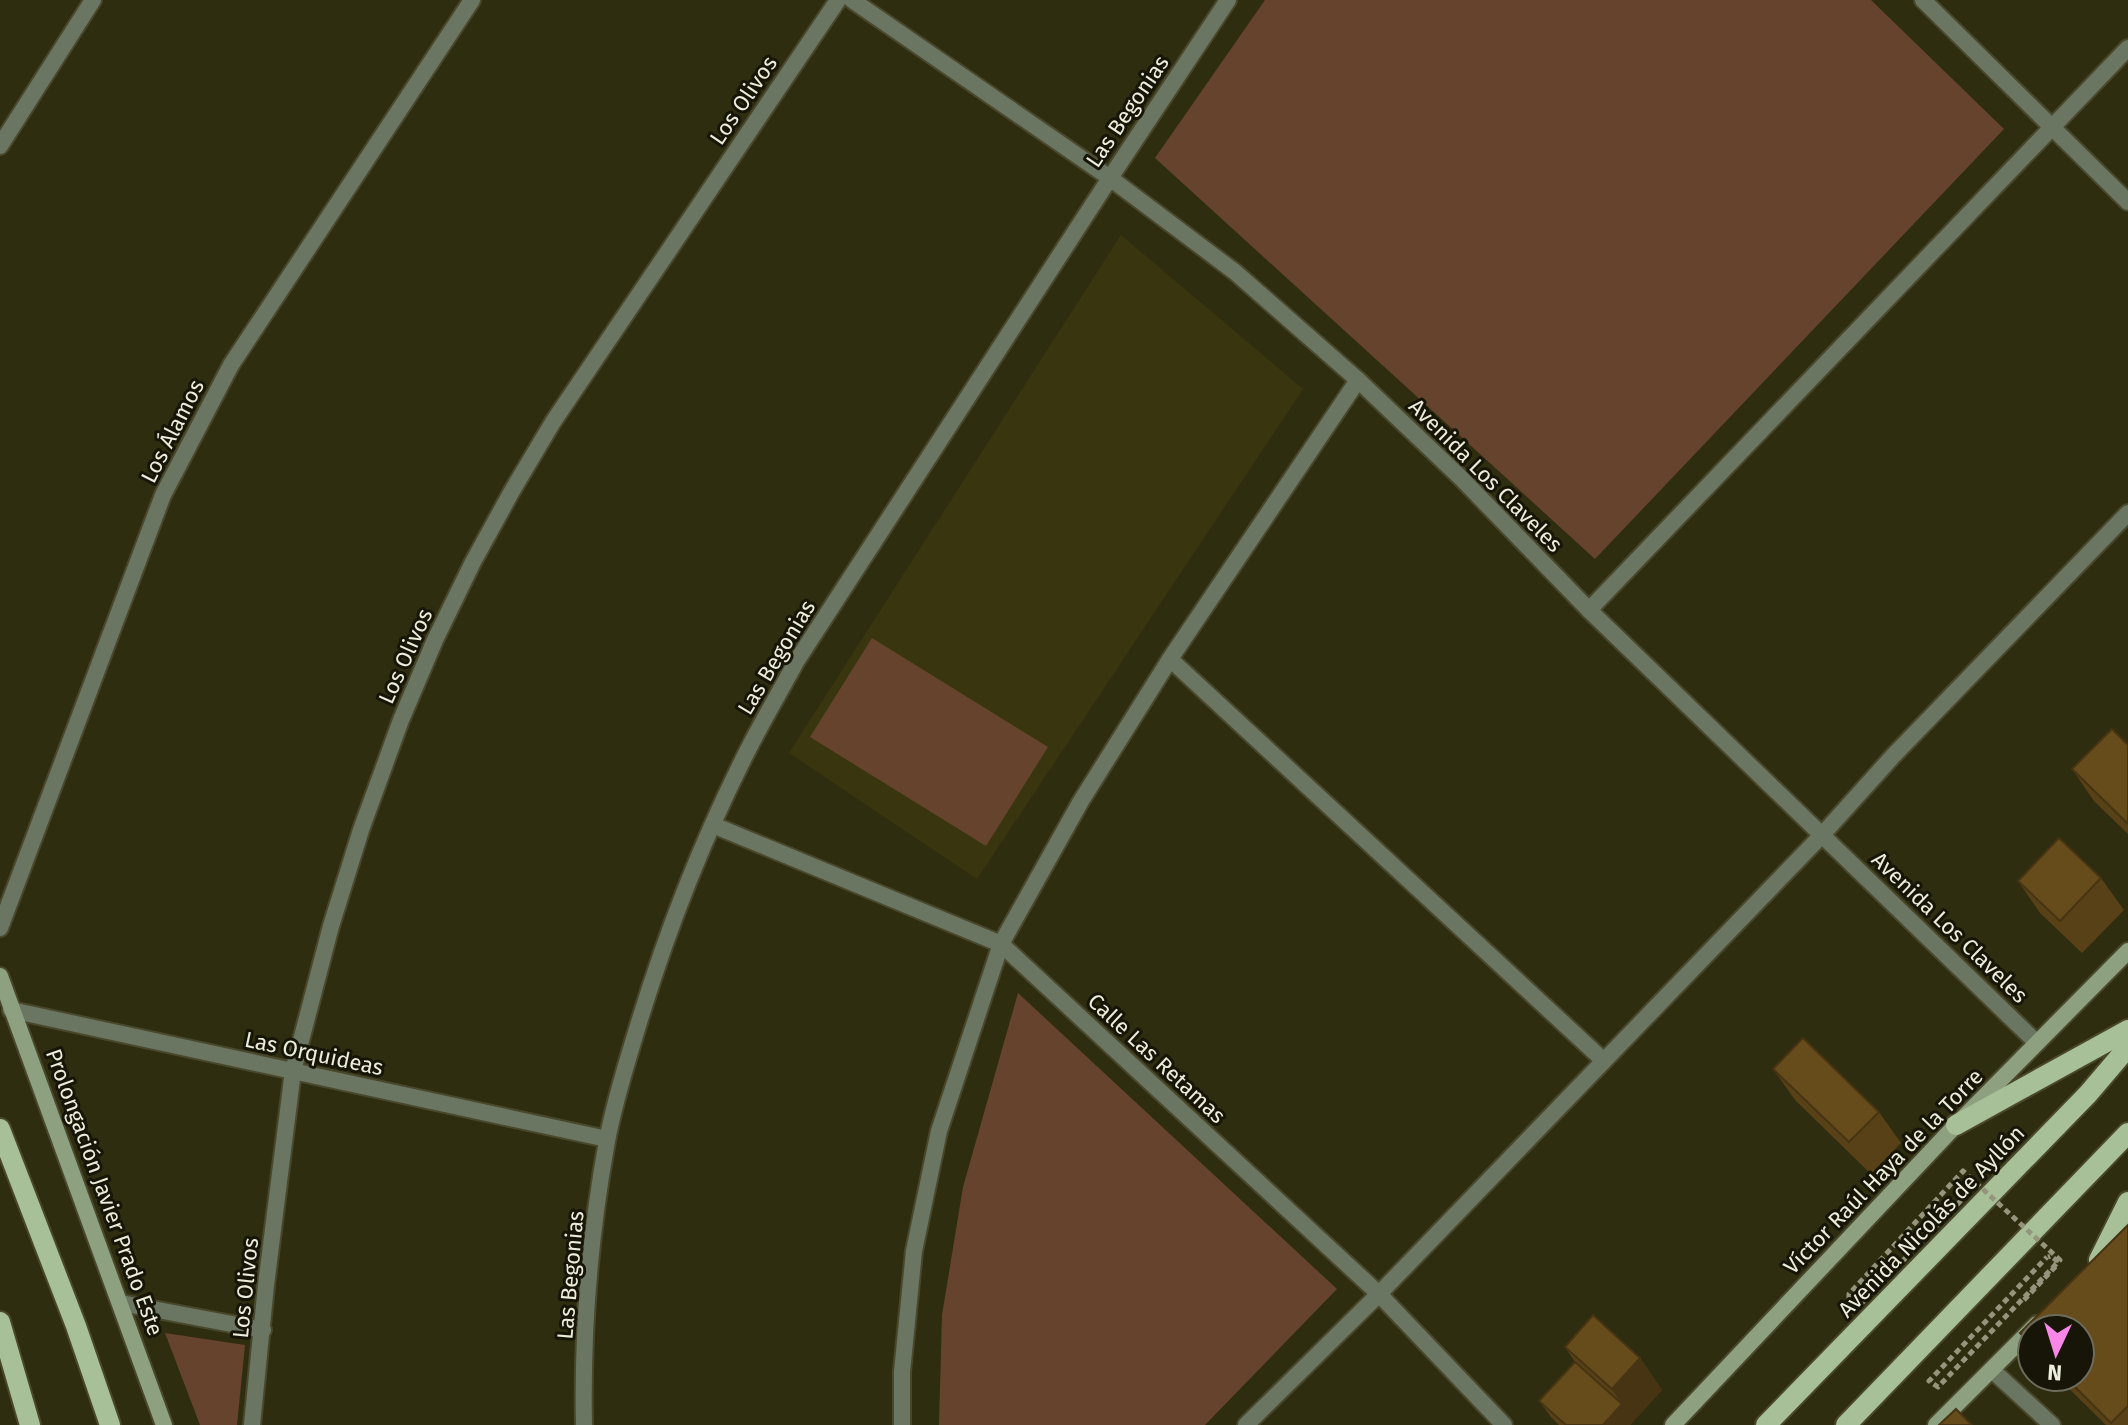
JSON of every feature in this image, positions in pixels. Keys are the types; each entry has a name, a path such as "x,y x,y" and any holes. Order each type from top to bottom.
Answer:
{"main road":[{"path":"1956,1125 2128,1030"},
{"name":"Avenida Nicolás de Ayllón","path":"1766,1425 2088,1094 2128,1047"},
{"path":"0,1129 76,1326 110,1425"},
{"path":"1846,1425 2128,1133"},
{"path":"2093,1265 2128,1202"},
{"path":"0,1322 30,1425"}],"street":[{"path":"0,146 93,0"},
{"name":"Los Álamos","path":"0,928 163,495 231,365 472,0"},
{"name":"Los Olivos","path":"252,1425 293,1071 331,926 401,720 473,562 553,422 838,0"},
{"name":"Avenida Los Claveles","path":"852,0 1110,178 1235,272 1358,380 1462,479 1589,610 2037,1043"},
{"name":"Las Begonias","path":"584,1425 586,1319 594,1229 607,1139 652,980 713,825 752,742 796,662 1228,0"},
{"path":"1923,0 2128,202"},
{"path":"1589,610 2128,48"},
{"path":"902,1425 902,1372 914,1251 920,1221 939,1131 1001,944 1081,801 1170,659 1358,380"},
{"path":"1246,1425 1379,1294 2128,513"},
{"path":"1170,659 1603,1060"},
{"name":"Calle Las Retamas","path":"713,825 1001,944 1379,1294 1504,1425"},
{"name":"Víctor Raúl Haya de la Torre","path":"1673,1425 1956,1125 2128,951"},
{"name":"Prolongación Javier Prado Este","path":"0,976 164,1425"},
{"name":"Las Orquideas","path":"11,1010 607,1139"},
{"path":"2093,1265 2128,1229"},
{"path":"121,1303 263,1330"},
{"path":"1936,1425 2016,1345"},
{"path":"1992,1370 2052,1425"}],"path":[{"path":"1975,1186 1860,1305 1855,1306 1849,1301 1849,1294 1963,1171 2060,1260 1938,1387 1929,1381 2047,1257"}],"shaded area":[{"path":"1265,0 1871,0 2004,129 1595,559 1155,158"},
{"path":"1121,235 1303,389 977,879 789,753"},
{"path":"872,638 1048,747 986,846 810,737"},
{"path":"1018,993 1337,1289 1205,1425 939,1425 942,1315 963,1187"},
{"path":"165,1333 245,1345 237,1425 200,1425"}],"building":[{"path":"2112,729 2128,745 2128,824 2072,769"},
{"path":"2059,838 2101,878 2060,921 2018,881"},
{"path":"1803,1038 1879,1112 1849,1142 1773,1069"},
{"path":"2128,1225 2128,1406 2111,1423 2081,1393 2096,1393 2096,1313 2040,1313"},
{"path":"1593,1315 1640,1358 1612,1389 1565,1347"},
{"path":"1575,1362 1622,1404 1603,1425 1566,1425 1539,1401"},
{"path":"1956,1409 1972,1425 1939,1425"}]}
